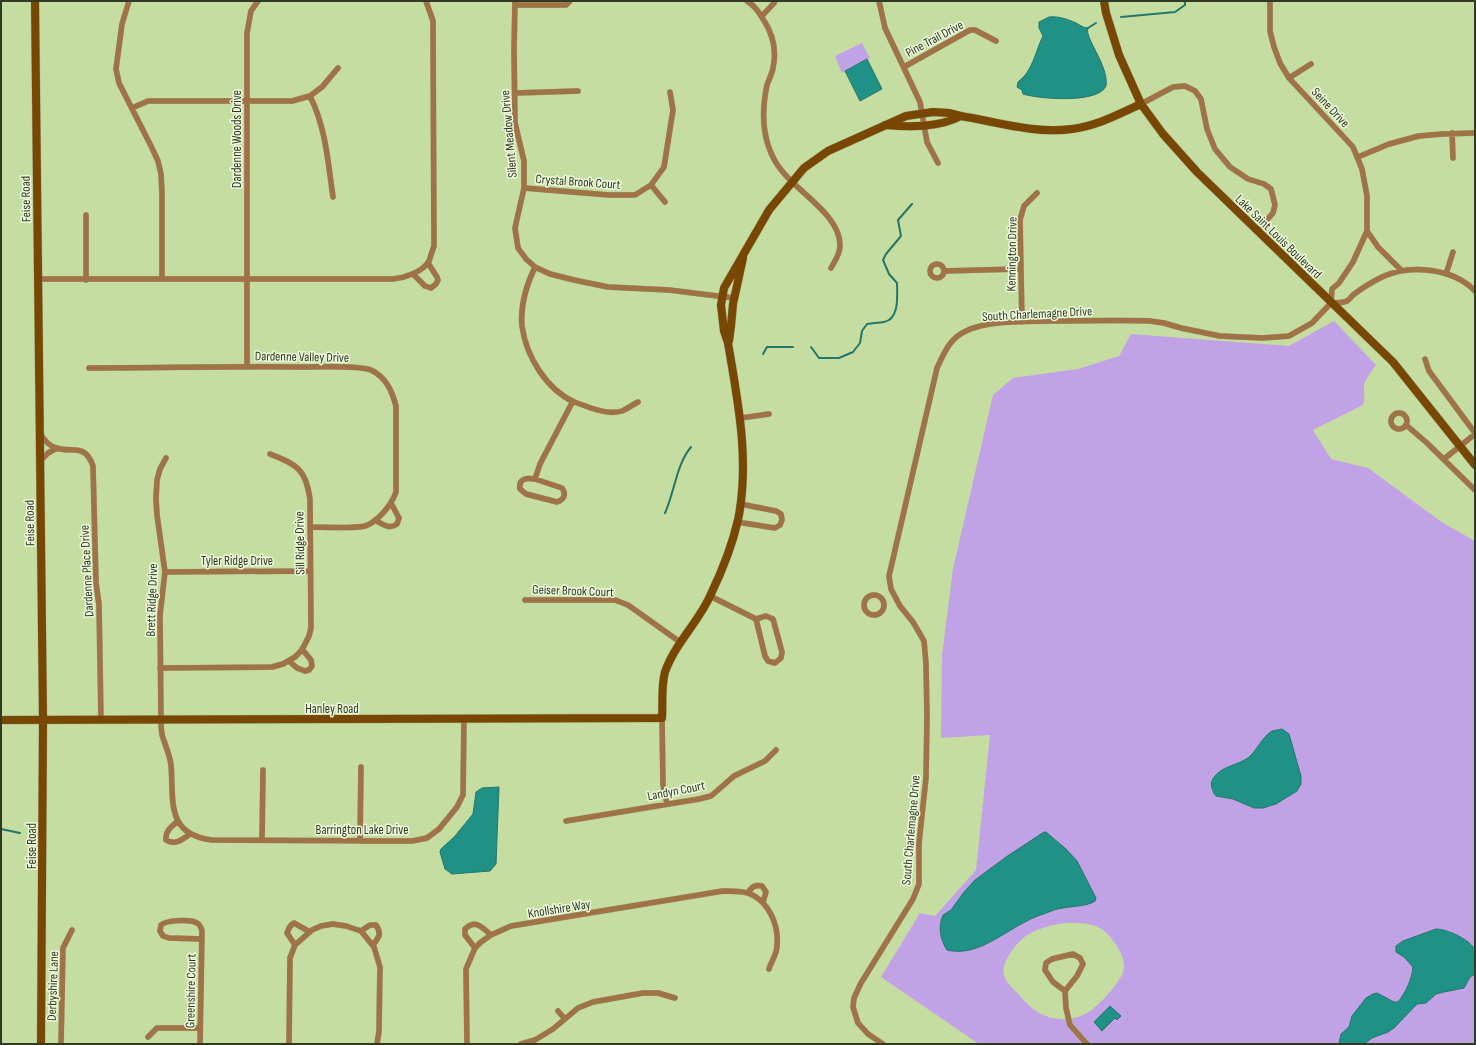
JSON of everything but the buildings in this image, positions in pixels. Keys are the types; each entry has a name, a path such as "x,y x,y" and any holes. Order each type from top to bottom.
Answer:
{"street":[{"name":"Feise Road","path":"35,1 43,720 41,1044"},
{"path":"128,1 122,24 116,69 119,83 152,148 158,161 161,174 162,279"},
{"name":"Dardenne Woods Drive","path":"247,366 246,279 248,33 251,11 258,1"},
{"path":"38,279 393,280 413,274 428,263 434,246 433,21 427,1"},
{"name":"Silent Meadow Drive","path":"570,1 566,5 515,3 514,49 516,123 524,161 524,188 515,228 518,248 526,259 535,267 550,274 574,280 608,287 669,290 734,298"},
{"path":"762,16 774,4 775,1"},
{"path":"879,1 885,28 916,91 923,114 923,125 927,142 938,163"},
{"name":"Lake Saint Louis Boulevard","path":"1104,1 1108,20 1119,55 1141,104 1163,134 1189,164 1393,362 1475,464"},
{"path":"751,2 762,16 770,30 774,49 773,68 768,84 764,113 766,136 774,158 782,172 823,212 837,229 840,239 840,248 831,268"},
{"name":"Seine Drive","path":"1269,2 1270,31 1280,63 1289,78 1353,147 1362,169 1367,196 1367,231 1352,262 1339,282 1332,289 1331,303"},
{"name":"Pine Trail Drive","path":"904,66 970,30 975,30 996,41"},
{"path":"1289,78 1311,64"},
{"path":"132,108 148,101 292,101 310,96 322,88 338,68"},
{"path":"667,804 663,786 662,718 665,674 671,658 680,642 710,596 728,555 737,522 740,504 743,456 741,418 728,343 724,331 721,306 722,297 724,288 769,210 804,168 828,151 906,116 949,113 1022,128 1047,130 1072,129 1109,119 1173,87 1185,86 1194,91 1201,99 1207,129 1215,149 1230,168 1248,179 1264,184 1271,189 1275,204 1273,213 1257,231"},
{"path":"515,92 578,92"},
{"name":"Crystal Brook Court","path":"524,188 609,195 635,195 651,185 664,167 673,110 670,92"},
{"path":"310,96 317,110 324,136 333,197"},
{"path":"885,125 910,127 951,121 961,116"},
{"path":"1452,133 1453,158"},
{"path":"1358,157 1388,144 1419,136 1452,133 1475,133"},
{"path":"651,185 665,202"},
{"name":"Kennington Drive","path":"1022,322 1020,220 1024,206 1037,193"},
{"path":"86,215 86,280"},
{"path":"1367,231 1378,247 1401,270"},
{"path":"1446,274 1454,252"},
{"path":"728,343 734,298 743,255"},
{"path":"413,274 425,286 431,288 434,287 438,280 428,263"},
{"path":"535,267 523,300 522,327 527,350 540,372 551,385 573,401 596,410 621,412 638,402"},
{"path":"944,271 1021,269"},
{"path":"1331,303 1346,302 1367,285 1401,270 1418,270 1446,274 1461,281 1475,291"},
{"name":"South Charlemagne Drive","path":"884,1044 868,1034 858,1023 853,1007 854,998 860,983 913,899 919,884 919,843 926,778 927,750 927,691 924,641 913,622 900,606 891,589 889,576 937,368 945,350 950,342 965,331 979,326 1022,322 1150,321 1220,336 1269,338 1289,336 1312,323 1331,303"},
{"path":"1425,359 1429,372 1475,434 1444,459"},
{"name":"Dardenne Valley Drive","path":"89,368 247,366 351,368 370,370 386,382 392,392 396,406 396,492 391,503 375,520 365,526 310,527"},
{"path":"535,480 540,464 573,401"},
{"path":"741,418 769,414"},
{"path":"1406,425 1444,459 1475,490"},
{"path":"40,433 48,443 57,448 40,461"},
{"name":"Dardenne Place Drive","path":"57,448 82,451 90,459 94,471 96,583 99,604 101,720"},
{"name":"Sill Ridge Drive","path":"160,668 272,667 289,661 302,649 309,636 311,628 310,499 308,488 304,476 290,461 270,454"},
{"name":"Brett Ridge Drive","path":"161,720 160,615 164,572 156,515 156,498 157,480 160,469 166,458"},
{"path":"528,478 535,480 562,488 565,494 564,498 557,502 523,492 519,485 521,481 528,478"},
{"path":"375,520 389,527 394,527 397,524 399,518 391,503"},
{"path":"737,522 775,528 780,525 782,520 781,514 776,511 740,504"},
{"name":"Tyler Ridge Drive","path":"164,572 310,571"},
{"path":"710,596 756,619 766,616 773,619 782,652 781,658 775,663 768,661 765,656 756,619"},
{"path":"884,600 895,596"},
{"name":"Geiser Brook Court","path":"525,600 615,600 628,605 680,642"},
{"path":"289,661 297,668 304,671 310,670 312,666 311,660 302,649"},
{"name":"Hanley Road","path":"1,720 662,718"},
{"name":"Barrington Lake Drive","path":"190,834 212,840 412,841 427,838 440,829 457,807 463,795 464,719"},
{"path":"161,720 162,736 171,763 173,803 178,821 184,830 190,834 173,843 170,843 166,840 165,834 169,828 178,821"},
{"name":"Landyn Court","path":"566,821 711,796 734,776 765,761 776,750"},
{"path":"360,841 361,767"},
{"path":"262,840 263,770"},
{"name":"Knollshire Way","path":"748,893 750,888 762,886 766,892 763,902"},
{"name":"Knollshire Way","path":"467,1044 466,969 475,948 491,935 511,926 723,891 740,891 748,893 763,902 773,917 777,931 777,947 769,969"},
{"name":"Greenshire Court","path":"200,1044 200,1028 202,939 202,931 199,924 193,921 167,921 161,925 160,931 163,936 169,938 202,939"},
{"path":"295,945 287,933 291,925 294,923 310,932"},
{"path":"289,1044 290,958 295,945 310,932 321,926 333,924 362,931 378,955 380,967 379,1031 377,1044"},
{"path":"475,948 465,935 465,929 469,925 475,924 480,926 491,935"},
{"path":"362,931 370,925 376,925 380,934 379,938 372,945"},
{"name":"Derbyshire Lane","path":"61,1044 63,948 72,930"},
{"path":"1065,991 1077,976 1083,964 1080,958 1073,954 1052,959 1046,963 1045,970 1053,982 1065,991 1070,1025 1087,1044"},
{"path":"521,1044 535,1040 553,1029 578,1008 593,1002 643,993 658,994 675,998"},
{"path":"558,1011 565,1019"},
{"path":"148,1037 157,1028 200,1028"}],"shaded area":[{"path":"862,43 870,58 842,73 835,56"},
{"path":"1334,321 1376,365 1364,385 1363,405 1313,430 1331,459 1368,468 1443,523 1475,541 1475,1044 979,1044 881,977 920,913 935,916 976,870 990,735 941,738 942,655 953,569 993,395 1013,378 1078,369 1119,356 1131,334 1289,346","holes":["1263,740 1297,765 1301,776 1301,784 1297,791 1276,804 1254,808 1233,799 1224,798 1212,791 1211,781 1213,777 1220,771 1243,761","1044,832 1049,834 1071,855 1082,871 1071,906 1041,914 982,946 963,951 953,951 941,929 943,915 951,910 975,880","1065,923 1082,923 1095,926 1112,938 1121,954 1124,969 1119,980 1092,1010 1082,1016 1071,1019 1061,1019 1043,1015 1024,1001 1009,984 1003,973 1006,961 1019,942 1032,932"]}],"water":[{"path":"1049,17 1062,18 1088,28 1088,33 1101,61 1106,78 1106,86 1101,92 1092,96 1068,99 1031,96 1023,94 1022,90 1017,87 1018,82 1023,78 1030,67 1043,36 1039,28 1039,22"},
{"path":"867,59 882,89 860,101 845,71"},
{"path":"1282,729 1289,734 1301,776 1301,784 1297,791 1276,804 1263,808 1254,808 1233,799 1216,796 1211,784 1212,779 1217,773 1245,760 1255,751 1269,733"},
{"path":"499,787 496,864 490,871 452,874 445,869 440,852 441,849 455,836 473,814 476,792 482,788"},
{"path":"1046,832 1066,849 1077,861 1096,898 1095,901 1087,904 1054,910 1035,917 977,948 957,951 947,950 940,933 941,919 943,915 951,910 975,880"},
{"path":"1436,929 1441,929 1464,939 1473,947 1475,951 1475,974 1470,977 1464,988 1436,994 1426,1003 1417,1004 1394,1028 1372,1038 1364,1044 1339,1044 1341,1034 1349,1027 1352,1016 1366,998 1377,993 1394,1002 1398,1002 1404,994 1410,981 1413,967 1404,957 1396,952 1396,946 1403,941"},
{"path":"1110,1006 1121,1016 1117,1020 1115,1018 1102,1031 1094,1022"}],"waterway":[{"path":"1121,17 1175,12 1185,5 1185,1"},
{"path":"1088,28 1096,23"},
{"path":"811,347 819,358 839,358 853,352 860,343 862,331 867,324 884,322 893,316 897,300 897,283 889,274 883,260 901,236 898,220 912,204"},
{"path":"763,354 767,347 793,347"},
{"path":"665,513 682,462 691,447"},
{"path":"1,829 20,833"}]}
